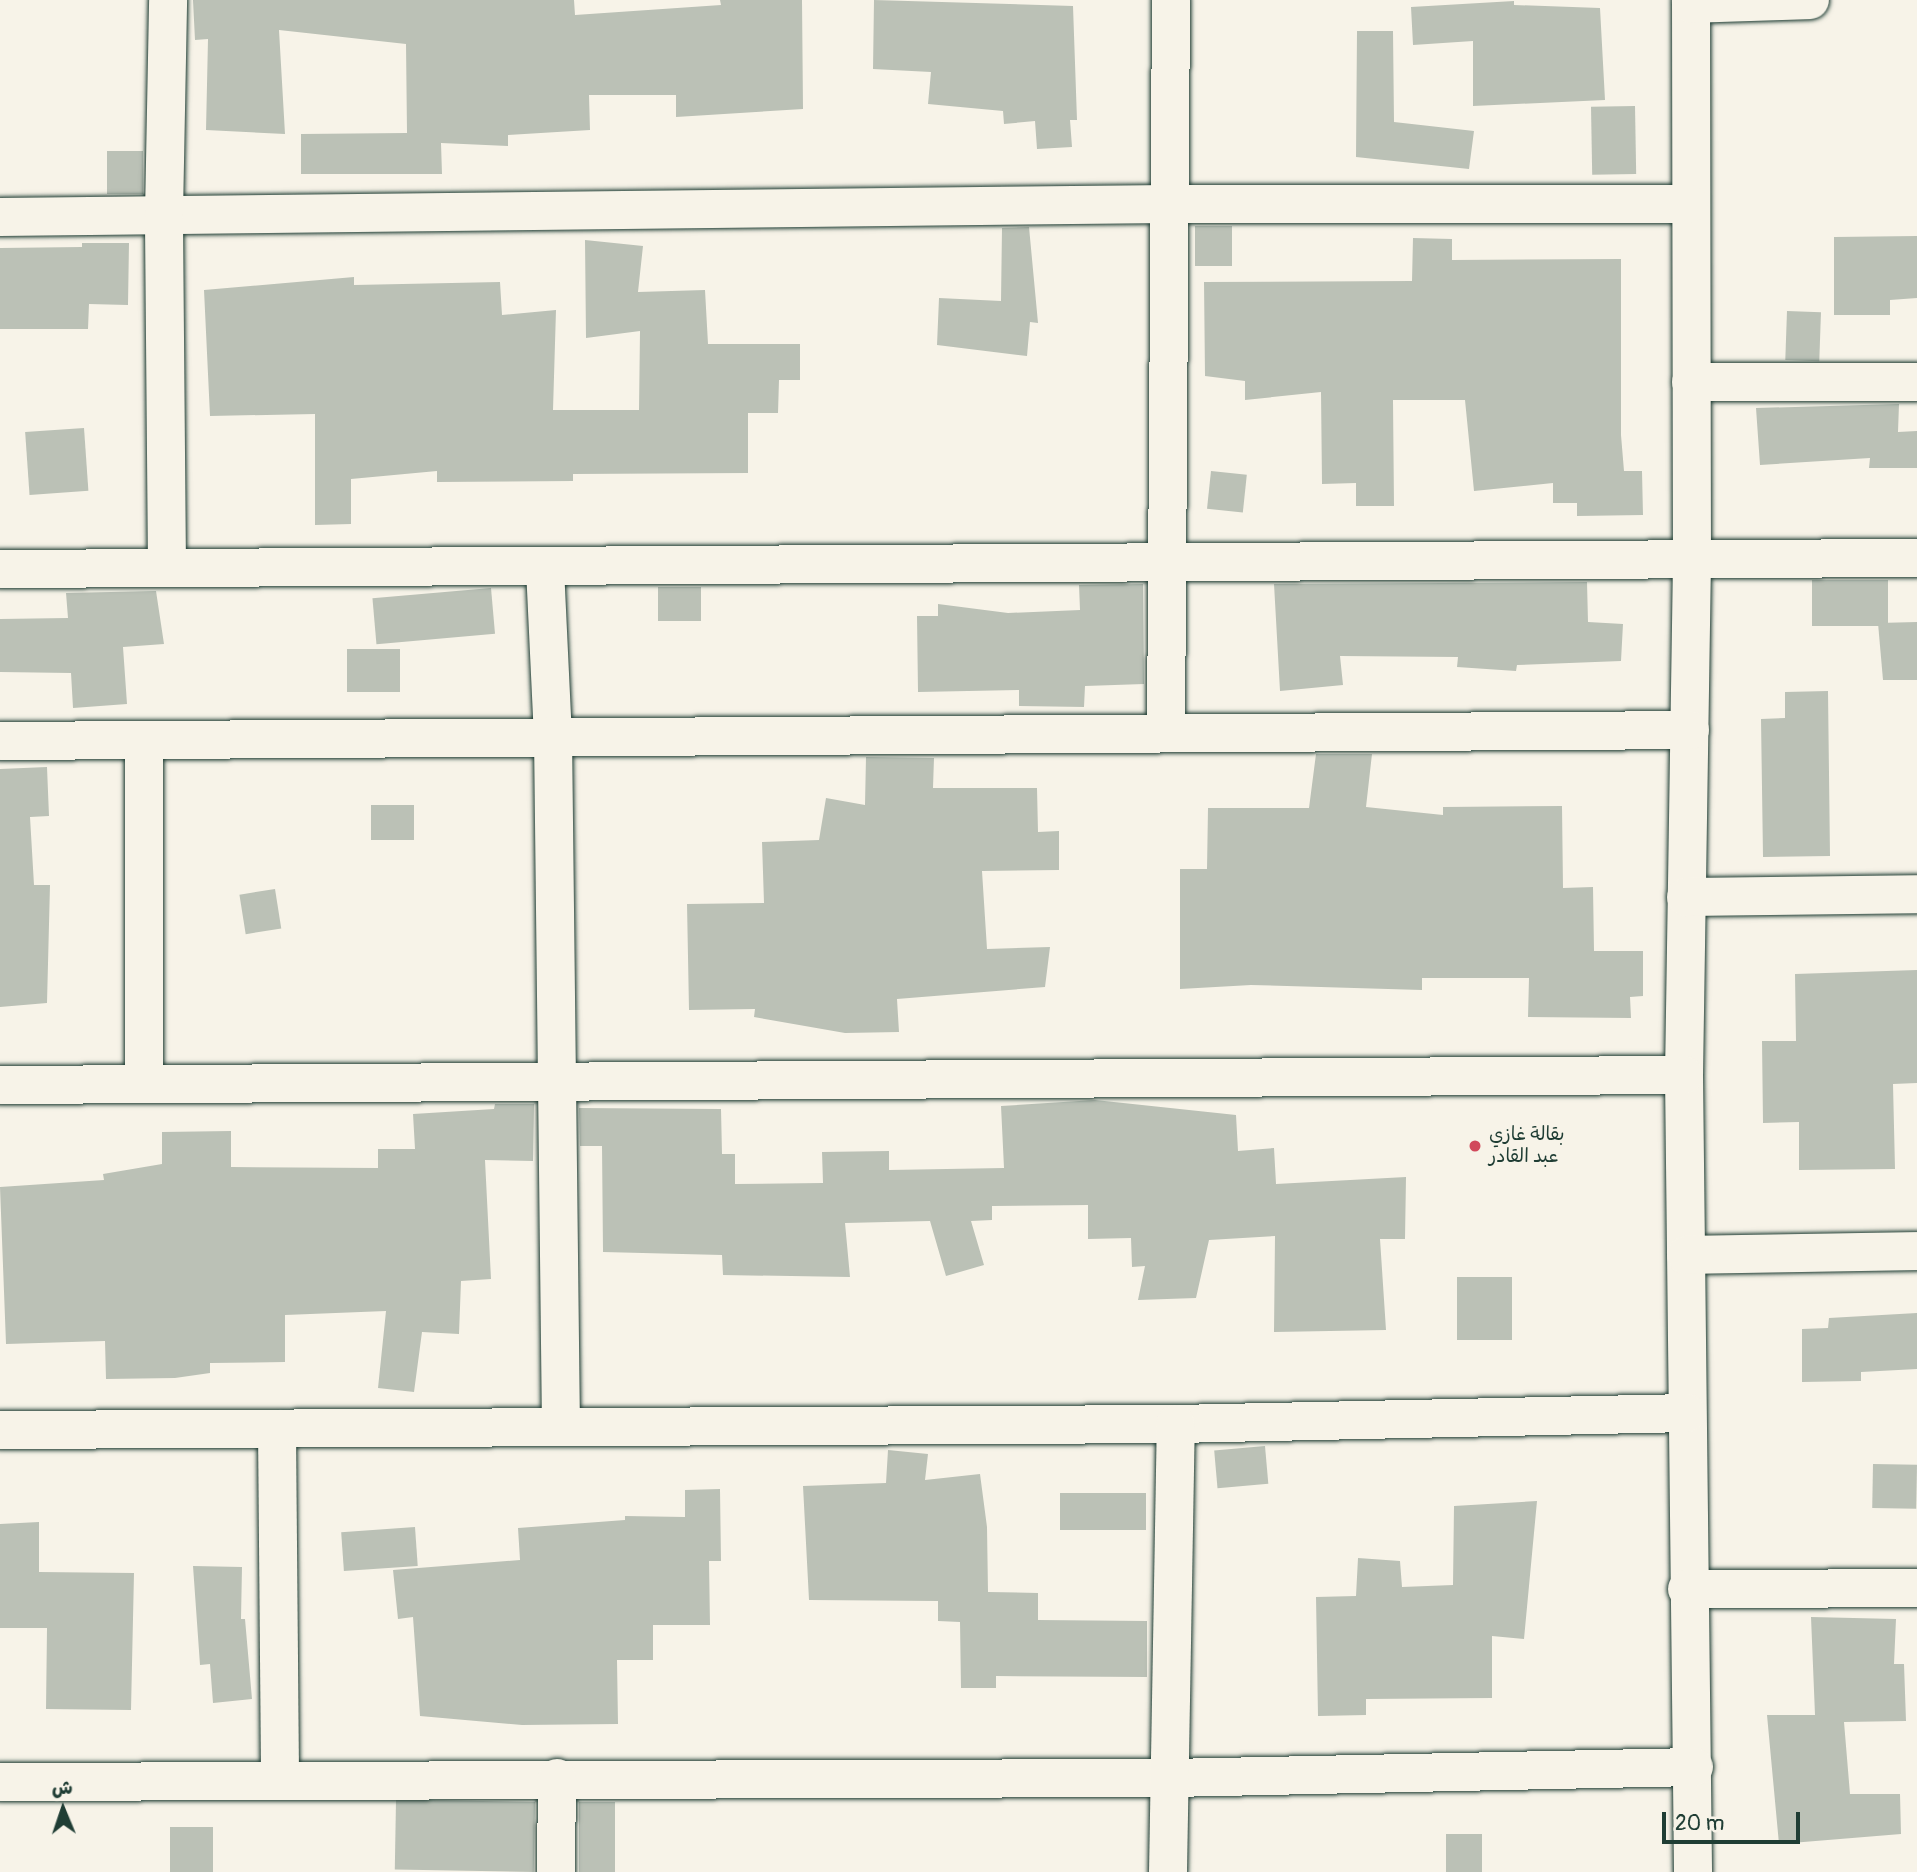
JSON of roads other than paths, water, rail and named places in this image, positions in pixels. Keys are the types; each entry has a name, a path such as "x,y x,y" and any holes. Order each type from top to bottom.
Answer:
{"street":[{"path":"167,567 164,214 168,0"},
{"path":"1166,733 1171,0"},
{"path":"1693,1872 1694,1767 1687,1589 1684,1075 1692,561 1689,204 1691,2 1811,0"},
{"path":"0,217 1170,204 1689,204"},
{"path":"1691,382 1917,382"},
{"path":"0,569 545,568 1917,558"},
{"path":"545,568 553,735 561,1427"},
{"path":"0,741 553,735 1690,730"},
{"path":"144,741 144,1083"},
{"path":"1686,897 1917,894"},
{"path":"0,1085 555,1079 1684,1075"},
{"path":"1686,1255 1917,1251"},
{"path":"0,1430 1176,1424 1687,1413"},
{"path":"1168,1872 1176,1424"},
{"path":"277,1429 280,1780"},
{"path":"1687,1589 1917,1588"},
{"path":"0,1782 1170,1778 1694,1767"},
{"path":"556,1872 557,1778"}],"place":[{"name":"بقالة غازي عبد القادر","path":"1475,1146"}]}
